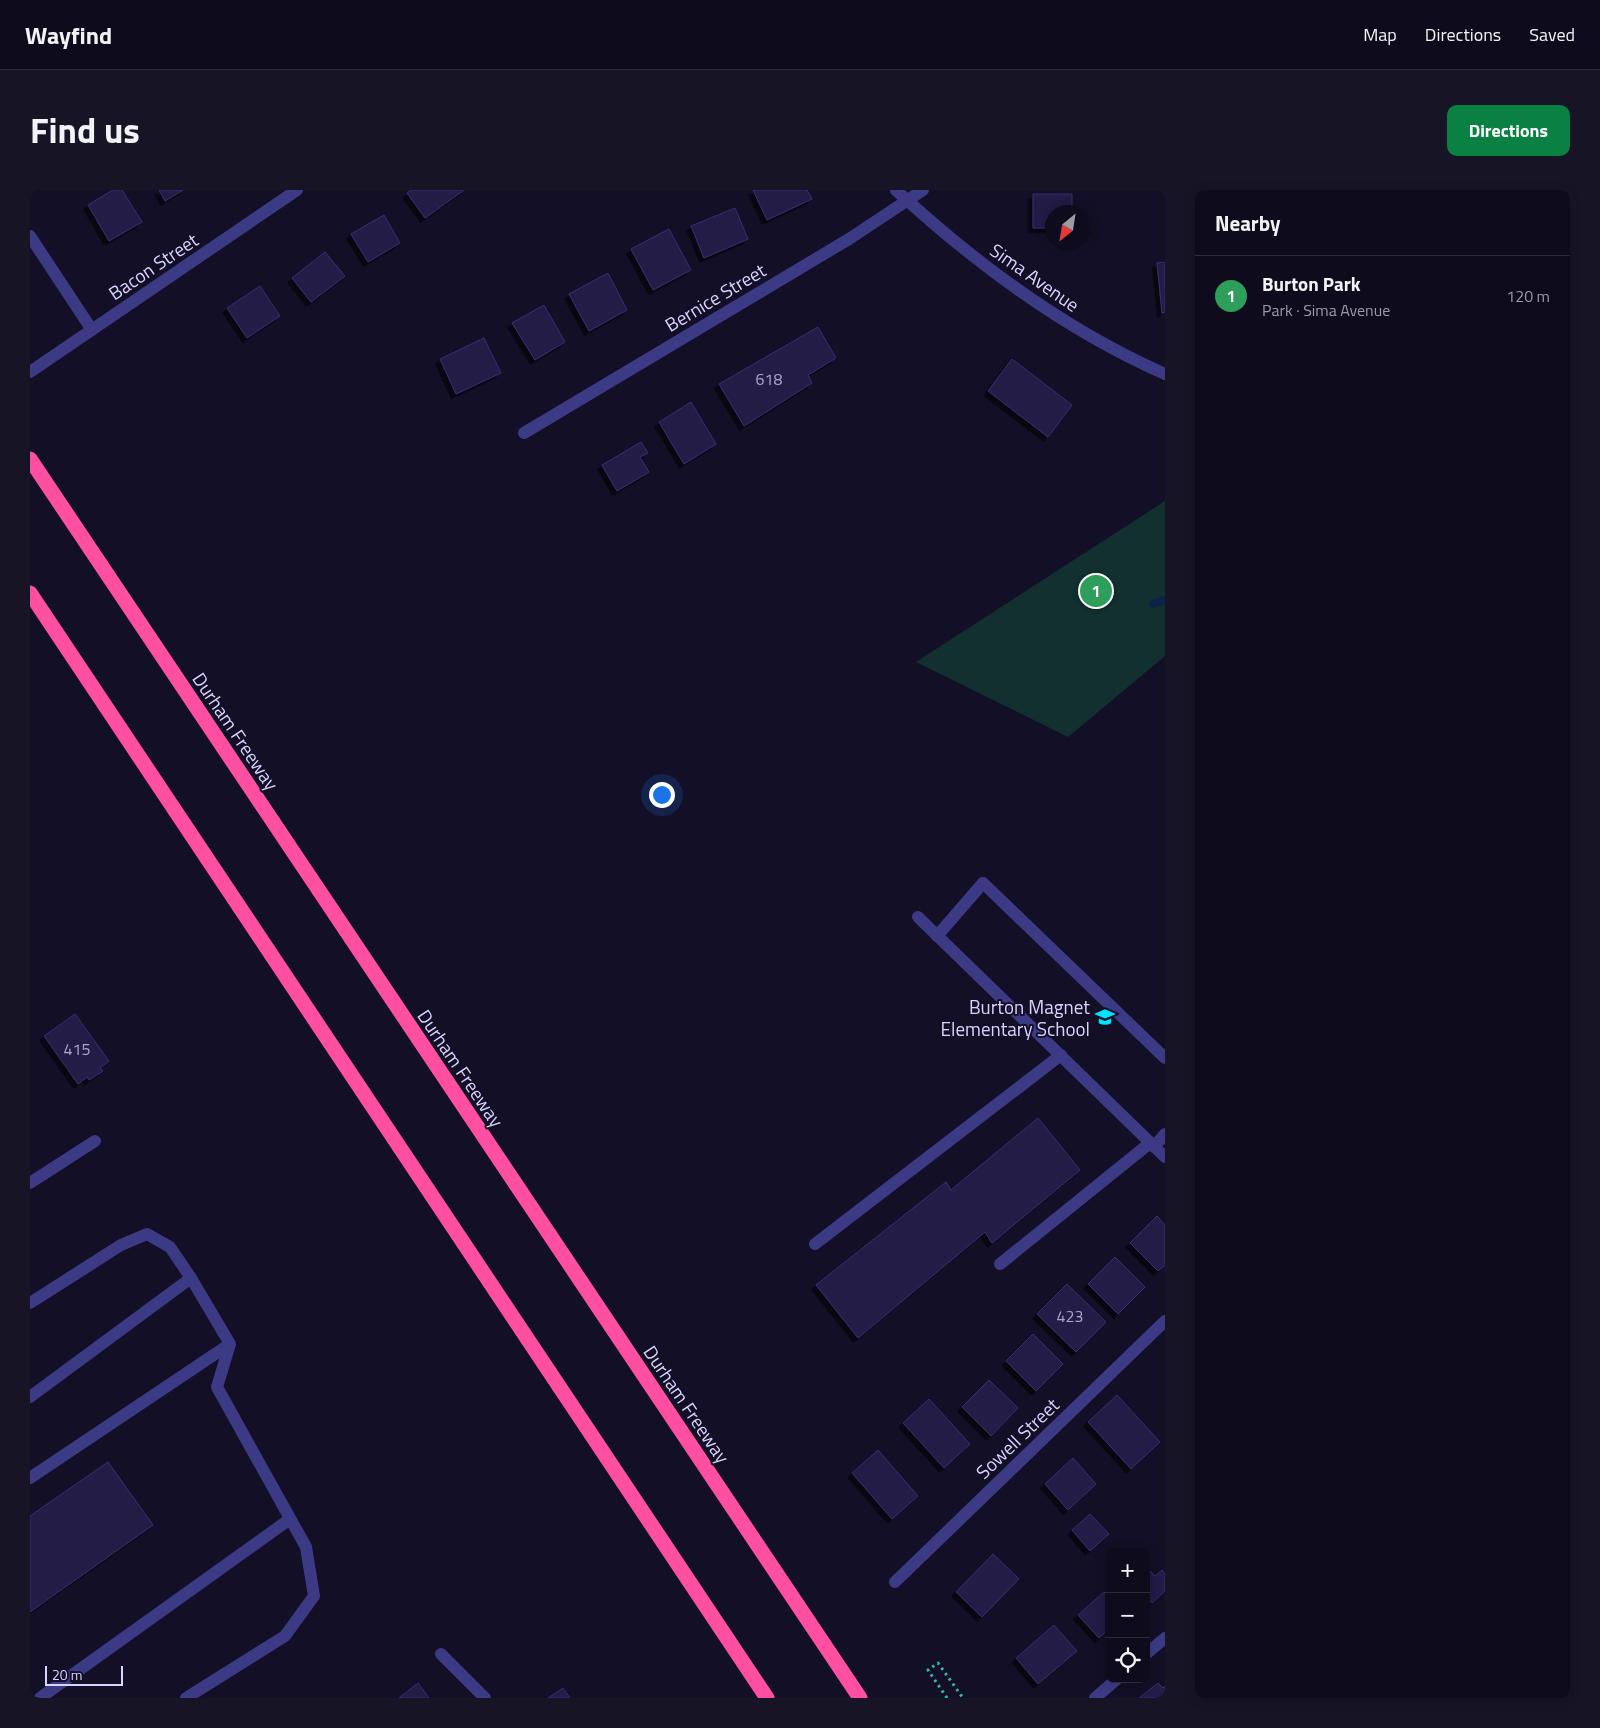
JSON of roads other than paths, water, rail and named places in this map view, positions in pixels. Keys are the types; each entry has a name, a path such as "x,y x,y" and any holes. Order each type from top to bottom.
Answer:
{"highway":[{"name":"Durham Freeway","path":"30,459 860,1698"},
{"path":"30,593 767,1698"}],"street":[{"name":"Bacon Street","path":"30,372 297,190"},
{"name":"Sima Avenue","path":"896,190 955,242 1059,318 1105,346 1165,374"},
{"name":"Bernice Street","path":"524,433 848,239 923,190"},
{"path":"30,236 92,330"},
{"path":"938,936 983,884 1165,1058"},
{"path":"918,917 1165,1157"},
{"path":"815,1244 1061,1055"},
{"path":"1000,1264 1165,1134"},
{"path":"30,1183 95,1141"},
{"path":"30,1303 121,1245 147,1234 170,1247 191,1278 230,1344 217,1387 306,1547 314,1596 285,1636 186,1698"},
{"path":"30,1397 191,1278"},
{"name":"Sowell Street","path":"895,1582 1165,1321"},
{"path":"30,1478 230,1344"},
{"path":"40,1698 290,1519"},
{"path":"1150,1651 1165,1638"},
{"path":"441,1654 485,1698"},
{"path":"1095,1698 1112,1683"}],"waterway":[{"path":"1153,604 1165,600"}],"place":[{"name":"Burton Park","path":"1096,591"},
{"name":"Burton Magnet Elementary School","path":"1105,1017"}]}
